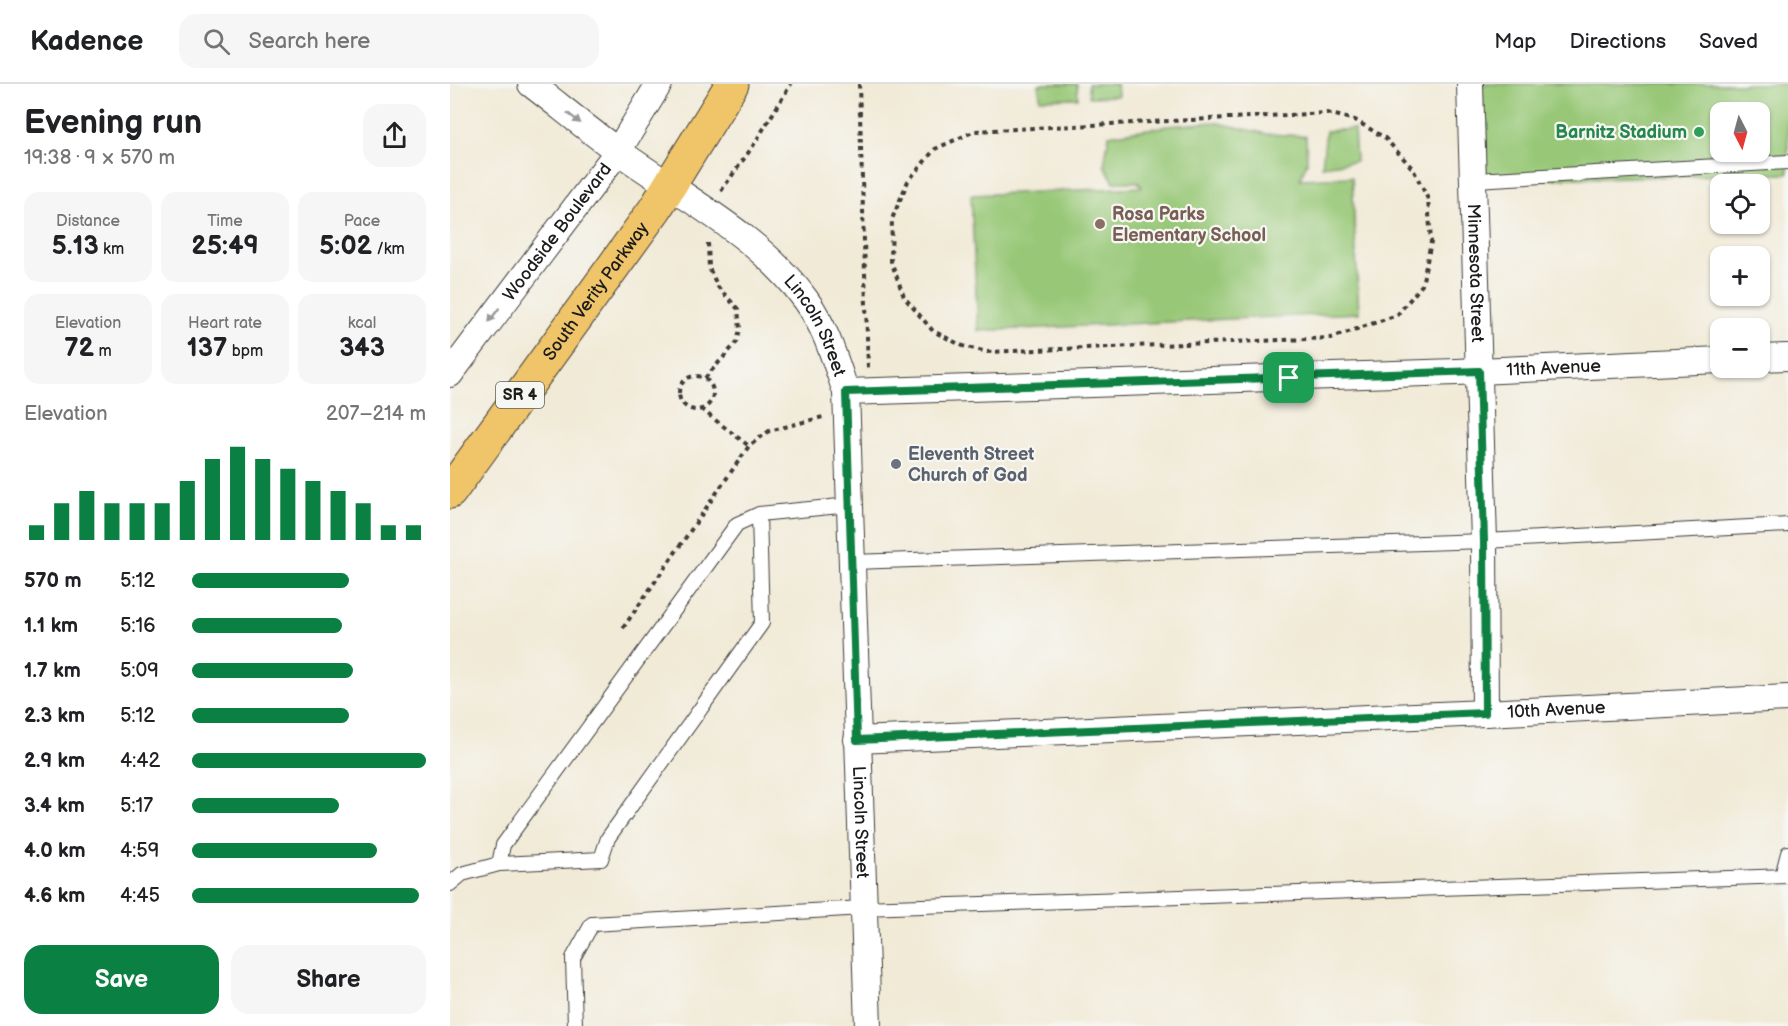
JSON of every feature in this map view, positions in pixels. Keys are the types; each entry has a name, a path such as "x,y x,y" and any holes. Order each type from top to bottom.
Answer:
{"main road":[{"name":"South Verity Parkway","path":"450,492 671,185 732,84"}],"street":[{"name":"Lincoln Street","path":"531,84 618,151 671,185 750,243 793,283 808,302 829,339 846,392 862,908 868,1026"},
{"name":"Woodside Boulevard","path":"450,374 618,151 659,84"},
{"name":"Minnesota Street","path":"1470,84 1475,180 1484,541 1485,713"},
{"path":"1770,358 1788,357"},
{"name":"11th Avenue","path":"846,392 1479,371 1710,360"},
{"name":"10th Avenue","path":"857,740 1788,698"}],"lane":[{"path":"1475,180 1788,162"},
{"path":"499,864 503,845 737,524 759,514 850,505"},
{"path":"450,884 462,874 499,864 601,859 608,838 762,623 759,514"},
{"path":"852,562 1484,541 1788,525"},
{"path":"575,1026 573,958 592,924 862,908 1785,876 1788,853"}],"path":[{"path":"721,192 753,146 790,84"},
{"path":"859,84 868,372"},
{"path":"1327,113 1355,120 1385,138 1413,169 1428,199 1431,242 1422,285 1396,315 1331,338 987,352 963,346 933,331 904,297 891,261 892,219 908,181 935,149 975,132 1327,113"},
{"path":"705,378 737,342 740,329 738,309 718,287 709,268 708,243"},
{"path":"695,375 705,378 712,387 712,398 706,407 700,409 685,405 680,395 681,384 695,375"},
{"path":"700,409 749,446"},
{"path":"623,628 749,446 769,431 828,416"}],"green space":[{"path":"1039,84 1077,84 1078,98 1040,99"},
{"path":"1088,84 1117,84 1118,96 1089,97"},
{"path":"1470,84 1788,84 1788,174 1475,180"},
{"path":"1214,122 1267,134 1306,136 1307,162 1300,179 1352,177 1359,313 978,331 971,195 1142,187 1138,182 1114,182 1104,165 1109,135"},
{"path":"1354,129 1356,161 1322,166 1326,131"}],"place":[{"name":"Barnitz Stadium","path":"1699,132"},
{"name":"Rosa Parks Elementary School","path":"1100,224"},
{"name":"Eleventh Street Church of God","path":"896,464"}],"route":[{"path":"1479,371 1484,541 1485,713 857,740 846,392 1289,378 1479,371"}]}
